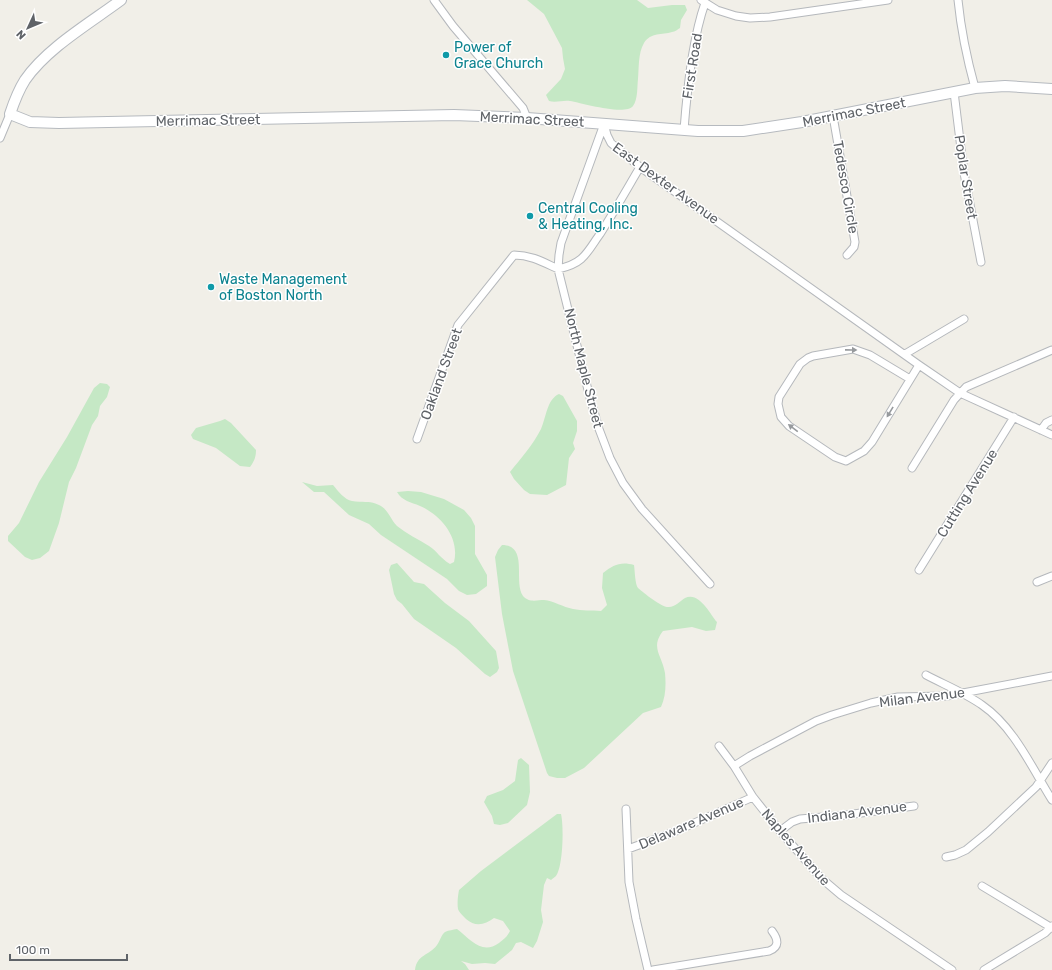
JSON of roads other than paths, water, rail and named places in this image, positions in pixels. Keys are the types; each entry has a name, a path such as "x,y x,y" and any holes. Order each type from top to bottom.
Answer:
{"main road":[{"path":"10,114 22,86 42,60 59,45 121,0"},
{"name":"Merrimac Street","path":"10,114 28,122 42,123 454,115 527,118 720,132 774,127 975,88 1005,86 1052,89"}],"street":[{"path":"434,0 523,108 527,118"},
{"path":"703,1 718,10 736,16 754,18 888,0"},
{"path":"958,0 962,34 975,88"},
{"name":"First Road","path":"684,130 685,109 703,1"},
{"name":"Poplar Street","path":"954,92 964,173 981,262"},
{"path":"0,138 10,114"},
{"name":"Tedesco Circle","path":"833,116 855,240 854,246 847,255"},
{"name":"East Dexter Avenue","path":"604,124 611,143 640,167 905,354"},
{"name":"North Maple Street","path":"604,124 561,243 558,269 589,394 599,429 610,458 623,483 642,509 710,584"},
{"path":"558,269 569,266 586,254 616,208 640,167"},
{"name":"Oakland Street","path":"417,439 458,325 514,255 526,255 536,258 558,269"},
{"path":"964,319 905,354 960,393 1052,435"},
{"path":"910,379 860,350 848,349 813,356 804,360 796,370 779,397 778,410 781,417 789,426 835,458 846,460 864,450 872,442 919,365"},
{"path":"912,468 960,393 972,384 1052,350"},
{"name":"Cutting Avenue","path":"919,570 1014,417"},
{"path":"1041,430 1046,423 1052,420"},
{"path":"1037,582 1052,576"},
{"path":"926,675 981,704 1003,723 1018,744 1052,800"},
{"name":"Milan Avenue","path":"734,766 806,726 838,712 898,697 942,696 1052,676"},
{"name":"Naples Avenue","path":"719,746 734,766 753,797 780,831 833,890 952,970"},
{"path":"946,856 964,852 977,842 1033,791 1052,763"},
{"name":"Delaware Avenue","path":"628,849 674,832 753,797"},
{"name":"Indiana Avenue","path":"780,831 792,822 800,819 846,815 914,806"},
{"path":"626,809 630,890 648,970"},
{"path":"982,886 1052,927 1045,933 984,970"},
{"path":"652,970 769,952 778,944 772,931"}],"place":[{"name":"Power of Grace Church","path":"446,55"},
{"name":"Central Cooling & Heating, Inc.","path":"530,216"},
{"name":"Waste Management of Boston North","path":"211,287"}]}
